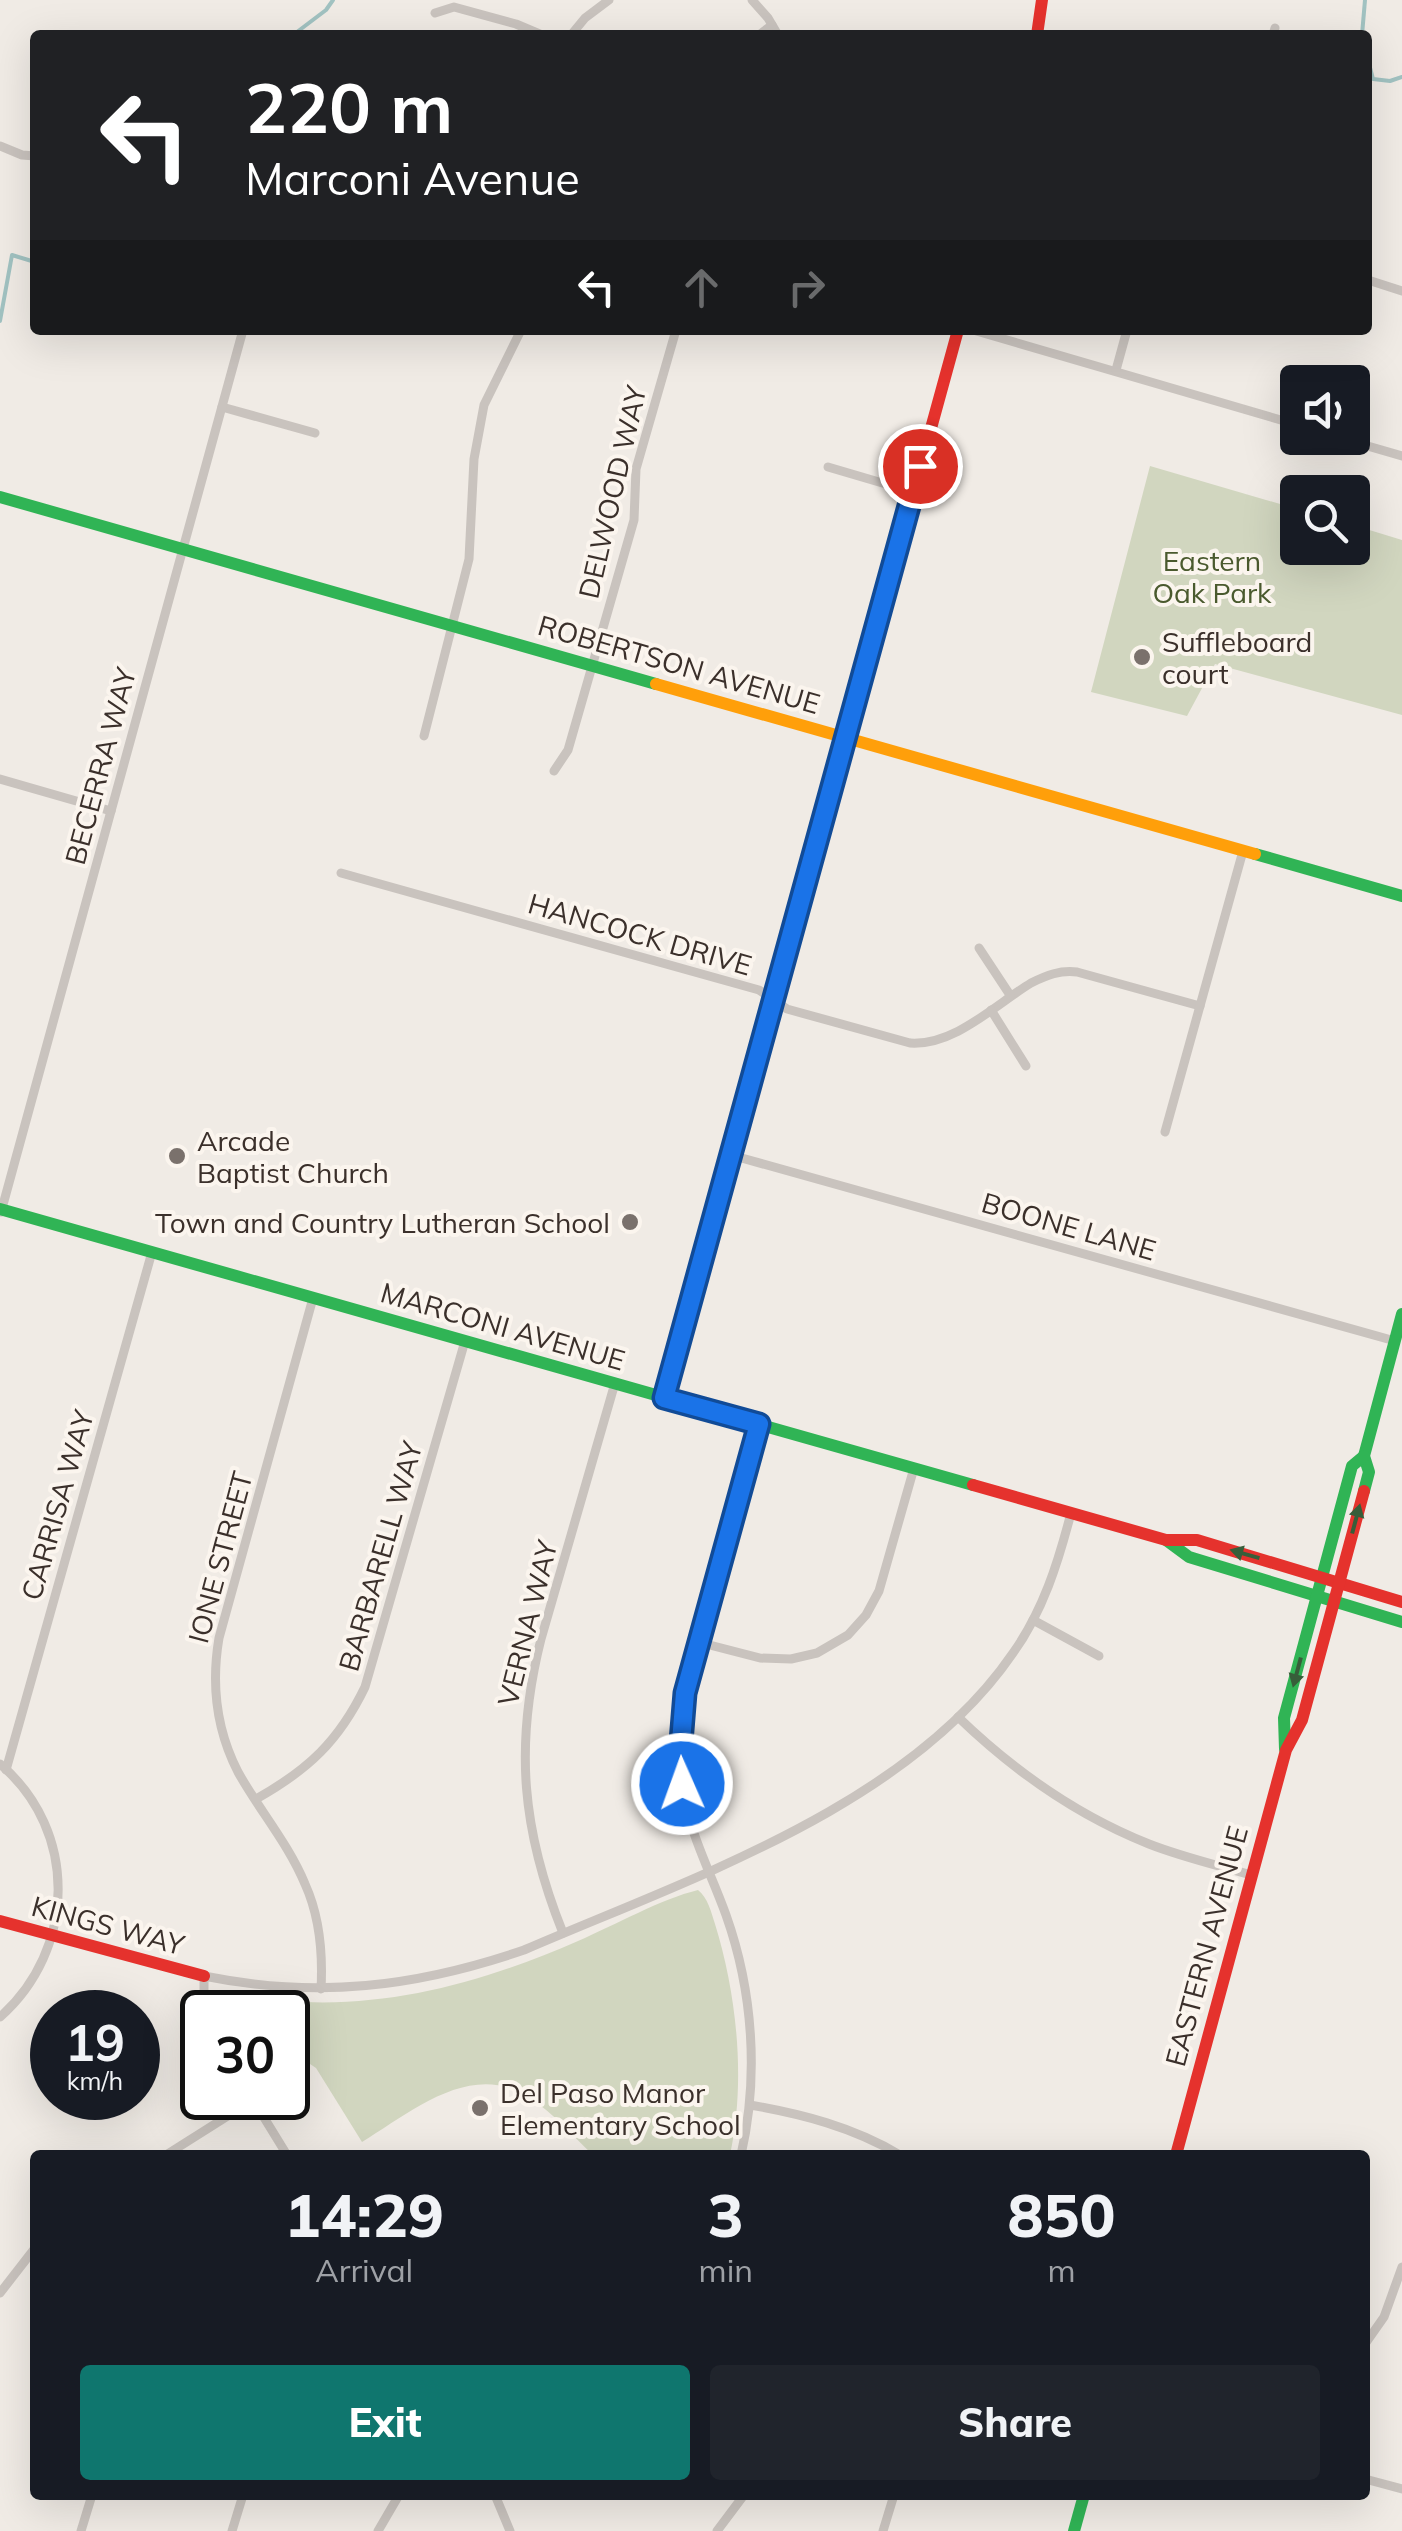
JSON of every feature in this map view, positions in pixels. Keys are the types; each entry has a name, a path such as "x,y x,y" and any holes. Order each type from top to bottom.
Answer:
{"main road":[{"path":"1038,30 1042,0"},
{"path":"664,1398 957,335"},
{"name":"ROBERTSON AVENUE","path":"0,497 1402,896"},
{"name":"MARCONI AVENUE","path":"0,1211 1166,1540 1197,1540 1402,1602"},
{"name":"EASTERN AVENUE","path":"1177,2150 1286,1750 1302,1720 1369,1472 1364,1456 1402,1314"},
{"name":"EASTERN AVENUE","path":"1286,1750 1284,1718 1352,1466 1364,1456"},
{"name":"MARCONI AVENUE","path":"1166,1540 1189,1557 1402,1622"},
{"name":"KINGS WAY","path":"0,1921 204,1976"},
{"path":"1074,2531 1083,2500"}],"street":[{"path":"576,30 608,0"},
{"path":"752,0 775,30"},
{"path":"435,13 454,6 529,30"},
{"path":"0,146 30,156"},
{"path":"1372,281 1402,291"},
{"name":"BECERRA WAY","path":"0,1211 242,335"},
{"path":"424,736 469,559 480,420 490,389 518,335"},
{"name":"DELWOOD WAY","path":"554,771 568,750 634,520 636,469 675,335"},
{"path":"992,335 1280,419"},
{"path":"1116,370 1126,335"},
{"path":"222,407 315,433"},
{"path":"1370,447 1402,456"},
{"path":"828,467 913,492"},
{"path":"0,779 111,811"},
{"path":"1165,1132 1243,851"},
{"name":"HANCOCK DRIVE","path":"341,873 759,990 788,1009 917,1044 948,1037 1046,976 1070,972 1200,1006"},
{"path":"979,948 1010,996"},
{"path":"991,1010 1026,1066"},
{"name":"BOONE LANE","path":"731,1155 1395,1341"},
{"name":"CARRISA WAY","path":"3,1767 152,1252"},
{"name":"IONE STREET","path":"313,1298 219,1638 215,1698 222,1732 239,1773 287,1848 312,1902 321,1945 321,1989"},
{"name":"BARBARELL WAY","path":"256,1799 317,1758 345,1725 365,1687 465,1341"},
{"name":"VERNA WAY","path":"563,1933 533,1840 526,1796 526,1727 542,1639 615,1384"},
{"path":"742,2150 750,2105 751,2044 744,1983 726,1916 688,1814 680,1754 685,1693 759,1424"},
{"path":"698,1642 760,1658 791,1659 817,1653 848,1635 879,1592 914,1468"},
{"path":"204,1990 204,1976 321,1989 402,1982 459,1971 524,1950 774,1841 900,1765 958,1717 1001,1670 1033,1620 1053,1575 1071,1513"},
{"path":"1033,1620 1099,1656"},
{"path":"958,1717 1015,1768 1079,1810 1152,1845 1252,1875"},
{"path":"0,2017 34,1976 50,1935 60,1886 51,1837 40,1812 3,1767"},
{"path":"750,2105 841,2127 889,2150"},
{"path":"174,2150 220,2120"},
{"path":"265,2120 283,2150"},
{"path":"0,2293 30,2254"},
{"path":"1370,2337 1384,2317 1402,2267"},
{"path":"1370,2479 1402,2489"},
{"path":"81,2531 90,2500"},
{"path":"232,2531 241,2500"},
{"path":"378,2531 396,2500"},
{"path":"497,2500 510,2531"},
{"path":"717,2531 740,2500"},
{"path":"883,2531 892,2500"}],"green space":[{"name":"Eastern Oak Park","path":"1150,466 1280,504 1280,565 1370,565 1370,530 1402,540 1402,715 1215,664 1187,716 1091,692"},
{"path":"698,1890 707,1901 715,1924 729,1980 737,2038 738,2098 731,2150 588,2150 530,2098 508,2087 486,2084 443,2094 362,2142 310,2064 310,2002 375,2000 478,1978 545,1955"}],"waterway":[{"path":"300,30 333,0"},
{"path":"1362,30 1365,0"},
{"path":"1372,75 1373,79 1390,81 1402,77"},
{"path":"0,321 12,255 30,260"}],"traffic: fast":[{"path":"0,497 656,684"},
{"path":"1255,854 1402,896"},
{"path":"0,1209 973,1485"},
{"path":"1364,1491 1369,1472 1364,1456 1402,1314"},
{"path":"1285,1749 1284,1718 1352,1466 1364,1456"},
{"path":"1166,1540 1189,1557 1402,1622"},
{"path":"1074,2531 1083,2500"}],"traffic: slow":[{"path":"755,1069 880,614"},
{"path":"656,684 1255,854"}],"traffic: jam":[{"path":"1038,30 1042,0"},
{"path":"880,614 957,335"},
{"path":"665,1398 755,1069"},
{"path":"973,1485 1166,1540 1197,1540 1402,1602"},
{"path":"1177,2150 1286,1750 1302,1720 1364,1491"},
{"path":"0,1921 204,1976"}],"place":[{"name":"Suffleboard court","path":"1142,657"},
{"name":"Arcade Baptist Church","path":"177,1156"},
{"name":"Town and Country Lutheran School","path":"630,1222"},
{"name":"Del Paso Manor Elementary School","path":"480,2108"}],"route":[{"path":"682,1784 681,1723 689,1673 759,1424 664,1398 920,466"}]}
